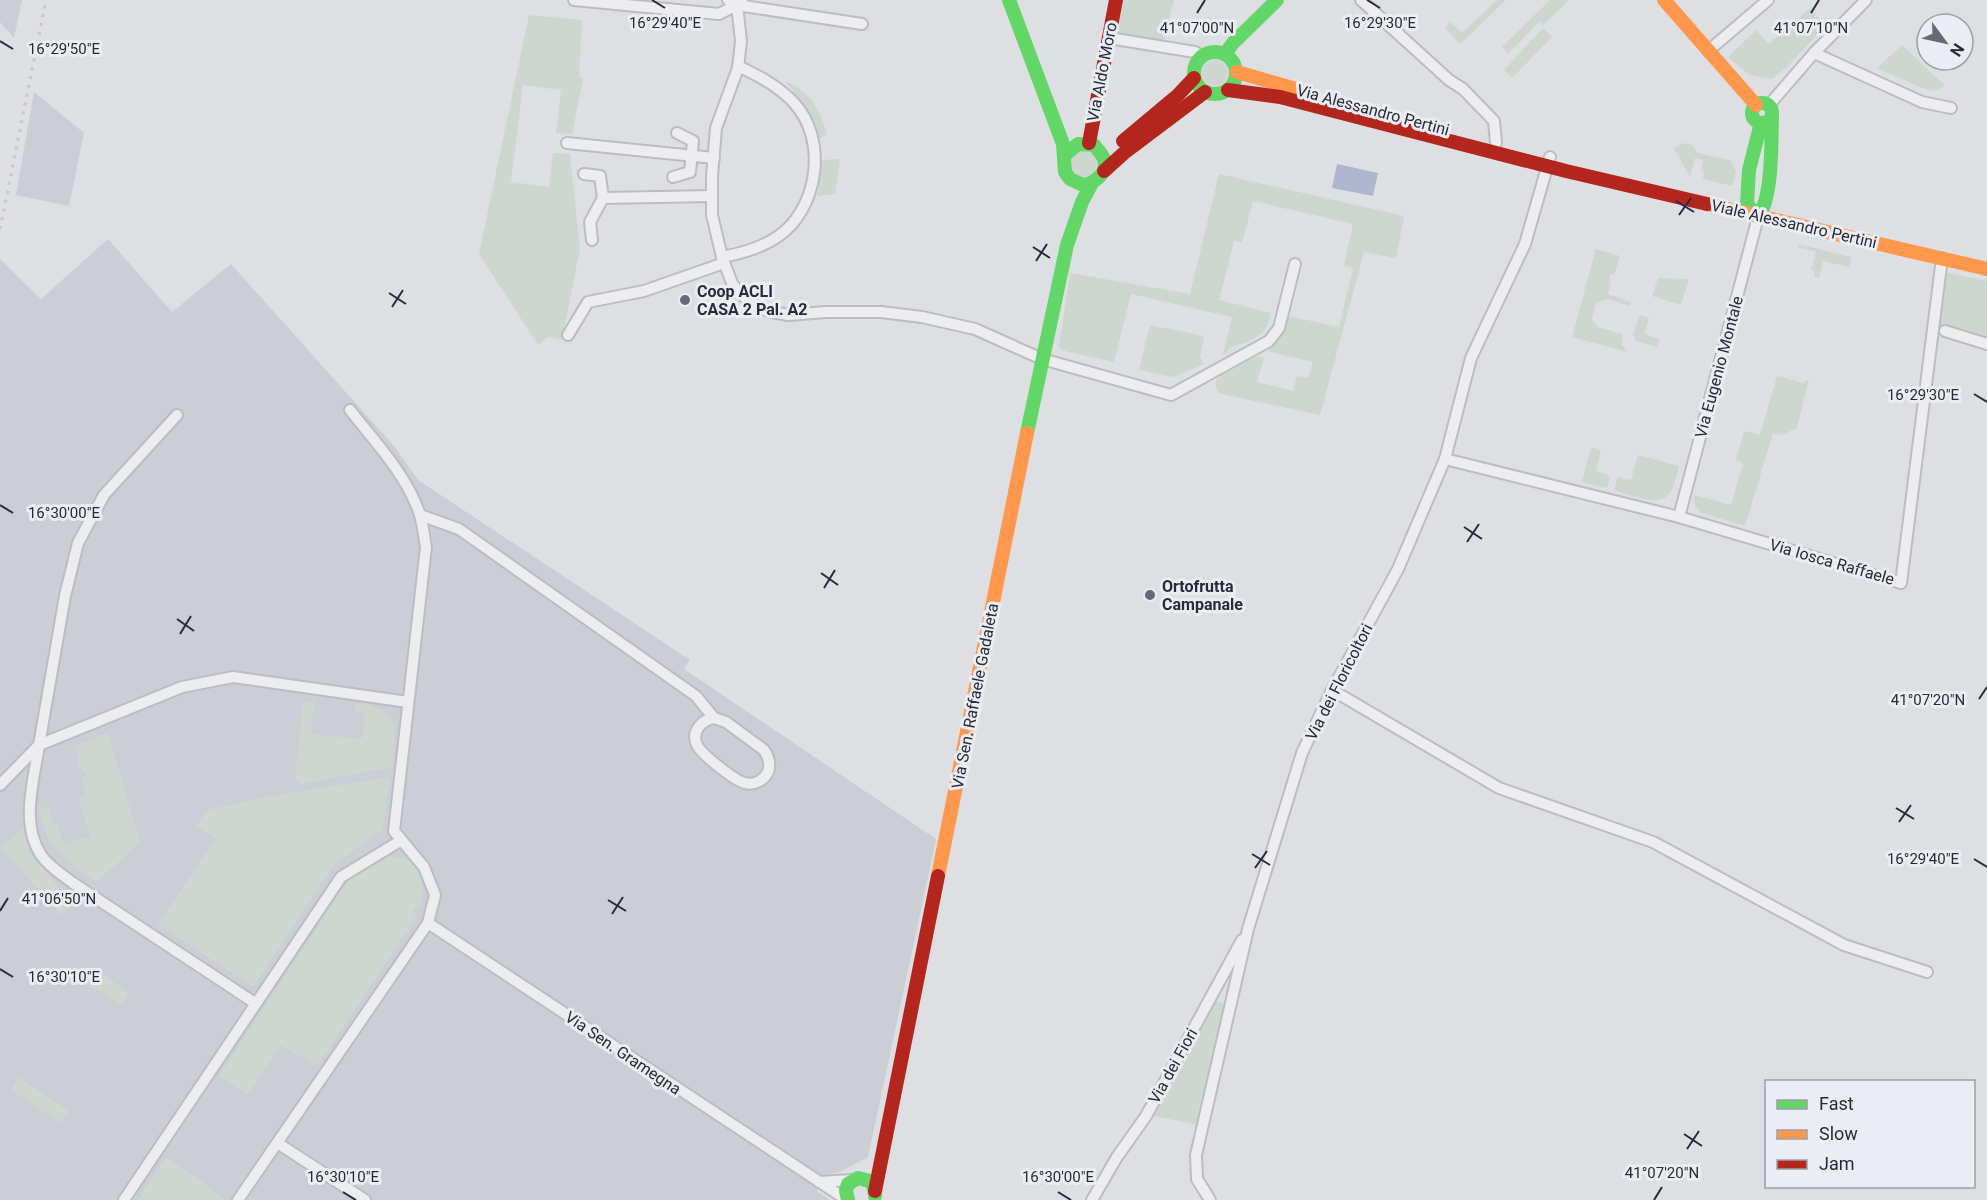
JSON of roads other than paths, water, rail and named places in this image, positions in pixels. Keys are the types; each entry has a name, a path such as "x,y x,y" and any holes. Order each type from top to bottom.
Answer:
{"main road":[{"path":"1010,0 1053,114 1065,155 1063,168 1070,179 1080,185 1097,180 1104,171 1205,92"},
{"name":"Via Aldo Moro","path":"1086,143 1116,0"},
{"path":"1226,54 1233,43 1277,0"},
{"path":"1228,90 1280,97 1569,167 1747,204 1762,212 1764,112 1664,0"},
{"path":"1214,52 1226,54 1231,59 1236,72 1235,82 1228,90 1217,95 1199,88 1194,78 1195,66 1202,56 1214,52"},
{"name":"Via Alessandro Pertini","path":"1236,72 1496,143 1509,152"},
{"path":"1102,153 1139,128 1178,95 1194,78"},
{"path":"1747,204 1749,170 1764,112"},
{"path":"1053,114 1073,138 1099,149 1105,162 1104,171"},
{"path":"1065,155 1073,146 1086,143"},
{"name":"Viale Alessandro Pertini","path":"1569,167 1762,212 1987,269"},
{"name":"Via Sen. Raffaele Gadaleta","path":"1069,240 1070,179"},
{"name":"Via Sen. Raffaele Gadaleta","path":"874,1197 1042,359 1069,240 1081,201 1092,183"},
{"name":"Viale Alessandro Pertini","path":"1762,212 1987,257"},
{"path":"848,1200 846,1188 884,1153"},
{"name":"Via Sen. Raffaele Gadaleta","path":"857,1178 871,1181 874,1197"}],"street":[{"path":"574,0 719,14 735,2 862,24"},
{"path":"1361,0 1449,80 1462,89 1494,121 1496,143"},
{"path":"1708,51 1768,0"},
{"path":"1764,112 1814,53 1866,0"},
{"path":"735,2 741,41 738,66 716,129 712,215 723,260 732,283 738,292 757,307 788,315 881,312 922,317 975,329 1042,359 1171,395 1269,340 1279,328 1295,264"},
{"path":"1109,38 1195,52 1202,56"},
{"path":"1814,53 1922,102 1951,108"},
{"path":"568,335 588,302 644,291 746,252 783,232 799,215 812,185 816,168 813,141 797,106 773,84 738,66"},
{"path":"673,177 690,172 692,156 693,141 676,133"},
{"path":"567,143 714,158"},
{"name":"Via dei Floricoltori","path":"1210,1200 1197,1179 1196,1155 1248,928 1302,753 1332,690 1398,569 1446,459 1471,358 1525,244 1549,162"},
{"path":"584,174 600,176 603,198 590,222 592,240"},
{"path":"603,198 712,196"},
{"name":"Via Eugenio Montale","path":"1679,517 1762,212"},
{"name":"Via Iosca Raffaele","path":"1446,459 1679,517 1901,583 1942,258"},
{"path":"1945,331 1987,344"},
{"path":"238,1200 279,1144 428,923 435,895 424,867 394,831 426,547 420,516 407,487 391,462 350,410"},
{"path":"177,415 104,495 78,543 65,596 39,745 29,818 33,837 42,856 56,870 255,1003"},
{"path":"420,516 459,529 696,696 714,718 726,722 764,750 768,755 769,768 763,779 757,783 744,783 700,751 695,739 696,733 702,722 714,718"},
{"path":"0,785 39,745 182,687 233,677 408,702"},
{"path":"1332,690 1499,788 1653,842 1844,945 1927,972"},
{"path":"124,1200 340,877 400,841"},
{"name":"Via Sen. Gramegna","path":"428,923 848,1200"},
{"name":"Via dei Fiori","path":"1092,1200 1146,1116 1248,928"},
{"path":"279,1144 365,1200"},
{"path":"819,1182 857,1178"}],"water":[{"path":"1337,164 1378,173 1373,196 1332,188"}],"railway":[{"path":"0,229 46,0"}],"place":[{"name":"Coop ACLI CASA 2 Pal. A2","path":"685,300"},
{"name":"Ortofrutta Campanale","path":"1150,595"}]}
